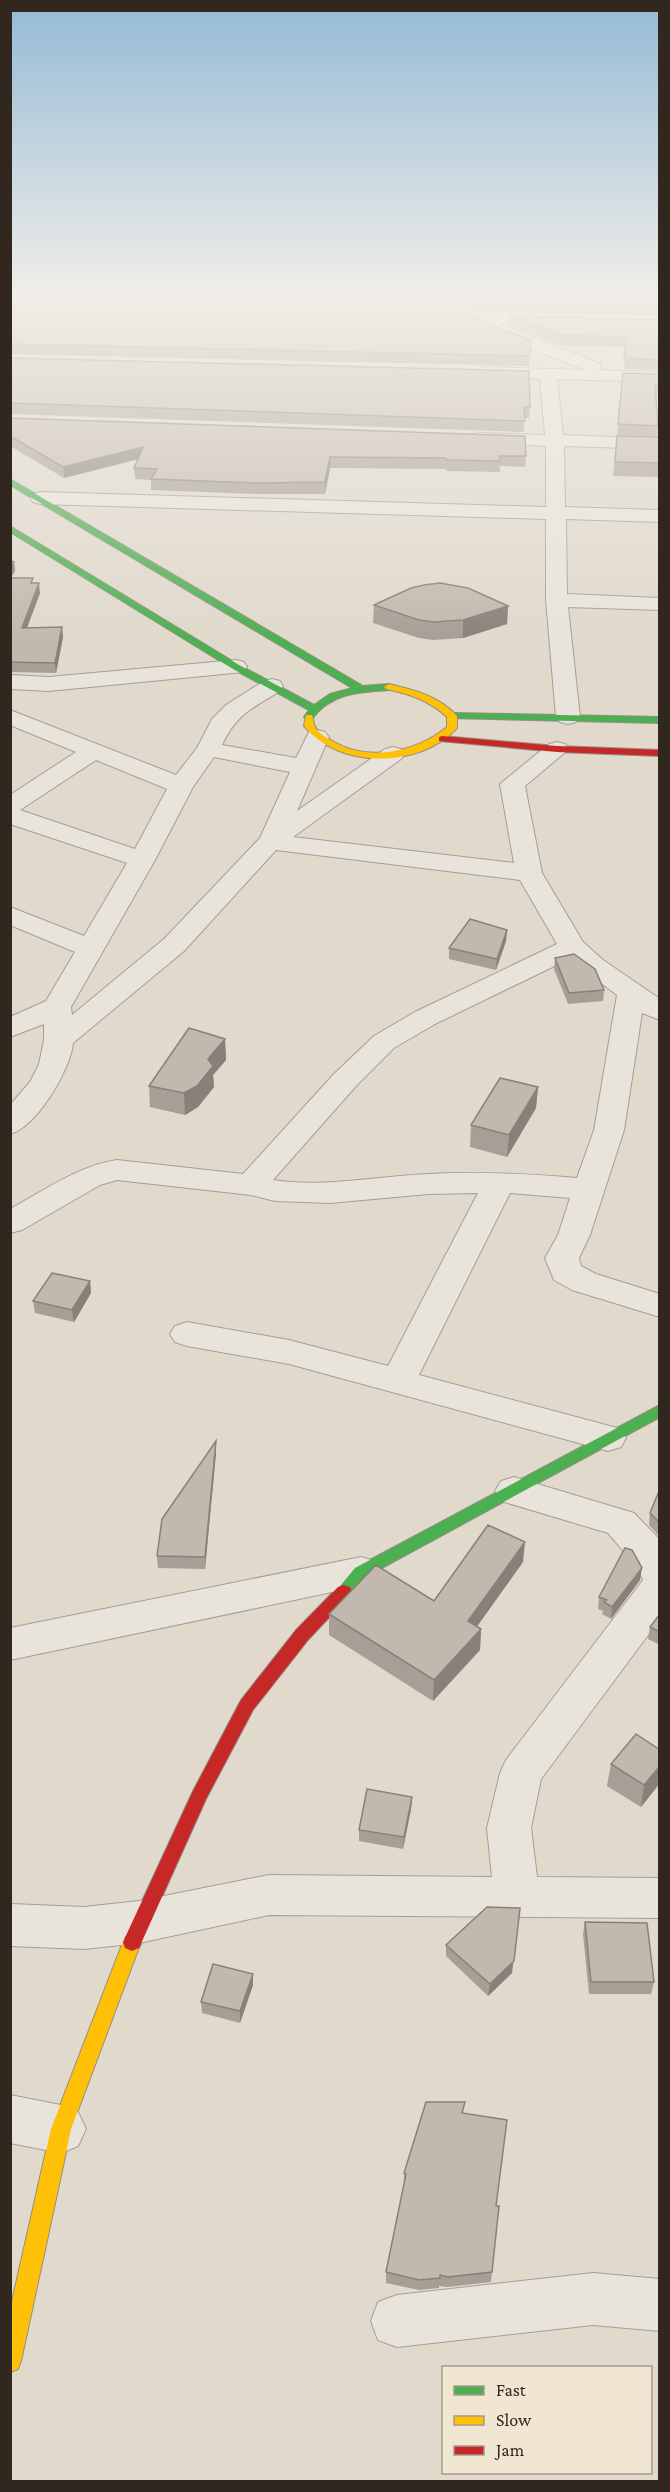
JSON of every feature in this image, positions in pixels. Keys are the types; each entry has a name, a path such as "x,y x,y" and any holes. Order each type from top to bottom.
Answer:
{"main road":[{"path":"10,481 358,688"},
{"path":"10,528 236,667 313,708"},
{"path":"389,687 418,692 440,702 452,716 452,728 442,739 421,749 393,754 363,754 336,748 317,737 308,727 308,716 313,708 333,695 358,688 389,687"},
{"path":"452,716 660,720"},
{"path":"442,739 557,749 660,753"},
{"path":"11,2352 61,2129 140,1922 199,1796 247,1705 302,1635 362,1572 660,1410"}],"street":[{"path":"552,410 555,441 554,512 557,600 568,717"},
{"path":"460,438 660,444"},
{"path":"40,498 660,516"},
{"path":"557,600 660,604"},
{"path":"10,682 49,684 236,667"},
{"path":"10,1125 47,1080 59,1056 57,1007 142,860 181,786 208,749 220,724 234,710 272,686"},
{"path":"10,717 181,786"},
{"path":"270,842 317,737"},
{"path":"208,749 303,768"},
{"path":"557,749 512,784 529,873 572,947 631,994 660,1012"},
{"path":"10,806 95,750"},
{"path":"59,1040 174,945 270,842 393,754"},
{"path":"10,815 142,860"},
{"path":"270,842 529,873"},
{"path":"10,915 92,949"},
{"path":"252,1185 345,1080 384,1042 425,1018 572,947"},
{"path":"631,994 609,1130 590,1189 562,1258 566,1272 584,1282 659,1303"},
{"path":"10,1028 57,1007"},
{"path":"10,1223 104,1172 117,1170 171,1174 252,1185 275,1191 330,1193 428,1184 499,1182 590,1189"},
{"path":"399,1380 499,1182"},
{"path":"188,1334 289,1352 608,1438"},
{"path":"514,1491 621,1523 656,1563 660,1575"},
{"path":"10,1644 362,1572"},
{"path":"517,1896 509,1828 521,1773 641,1615 660,1586"},
{"path":"10,1925 84,1928 140,1922 269,1895 660,1898"},
{"path":"10,2120 61,2129"},
{"path":"397,2320 593,2299 660,2305"}],"building":[{"path":"219,410 524,410 525,421"},
{"path":"619,410 657,410 658,426 618,424"},
{"path":"10,418 525,436 526,456 499,456 500,461 330,457 325,482 259,483 151,479 157,469 134,468 143,447 63,467 10,436"},
{"path":"617,436 660,437 660,463 615,462"},
{"path":"10,578 33,578 31,583 39,583 22,628 62,627 55,663 10,662"},
{"path":"440,583 468,588 508,606 463,620 434,622 419,620 374,605 411,588"},
{"path":"470,919 507,930 497,959 449,948"},
{"path":"574,954 595,969 604,990 569,993 555,958"},
{"path":"189,1028 225,1039 208,1059 213,1066 197,1086 184,1093 149,1086"},
{"path":"500,1078 538,1087 509,1135 471,1125"},
{"path":"52,1273 90,1281 72,1310 33,1301"},
{"path":"216,1441 205,1557 157,1556 162,1519"},
{"path":"660,1491 660,1523 650,1513"},
{"path":"488,1525 525,1542 468,1621 481,1629 434,1680 329,1614 376,1565 434,1601"},
{"path":"625,1548 632,1550 642,1568 612,1607 604,1602 607,1600 599,1597"},
{"path":"660,1614 660,1632 650,1627"},
{"path":"636,1734 660,1750 660,1766 644,1785 611,1764"},
{"path":"367,1789 412,1797 404,1837 359,1830"},
{"path":"487,1907 520,1908 514,1961 490,1984 446,1945"},
{"path":"585,1922 647,1923 654,1982 591,1982"},
{"path":"213,1964 253,1974 240,2011 201,2002"},
{"path":"426,2102 465,2102 462,2113 507,2120 496,2206 499,2206 492,2272 448,2277 440,2275 440,2278 419,2280 386,2272 406,2174 404,2173"}],"traffic: fast":[{"path":"10,481 359,688"},
{"path":"10,528 236,667 313,708"},
{"path":"309,717 315,708 333,696 356,690 389,687"},
{"path":"452,716 660,720"},
{"path":"344,1591 361,1572 660,1410"}],"traffic: slow":[{"path":"309,717 309,726 322,739 358,754 400,753 420,748 438,739 452,728 452,716 431,700 389,687"},
{"path":"10,2361 61,2129 132,1942"}],"traffic: jam":[{"path":"442,739 557,749 660,753"},
{"path":"132,1942 199,1796 247,1705 302,1635 344,1591"}]}
